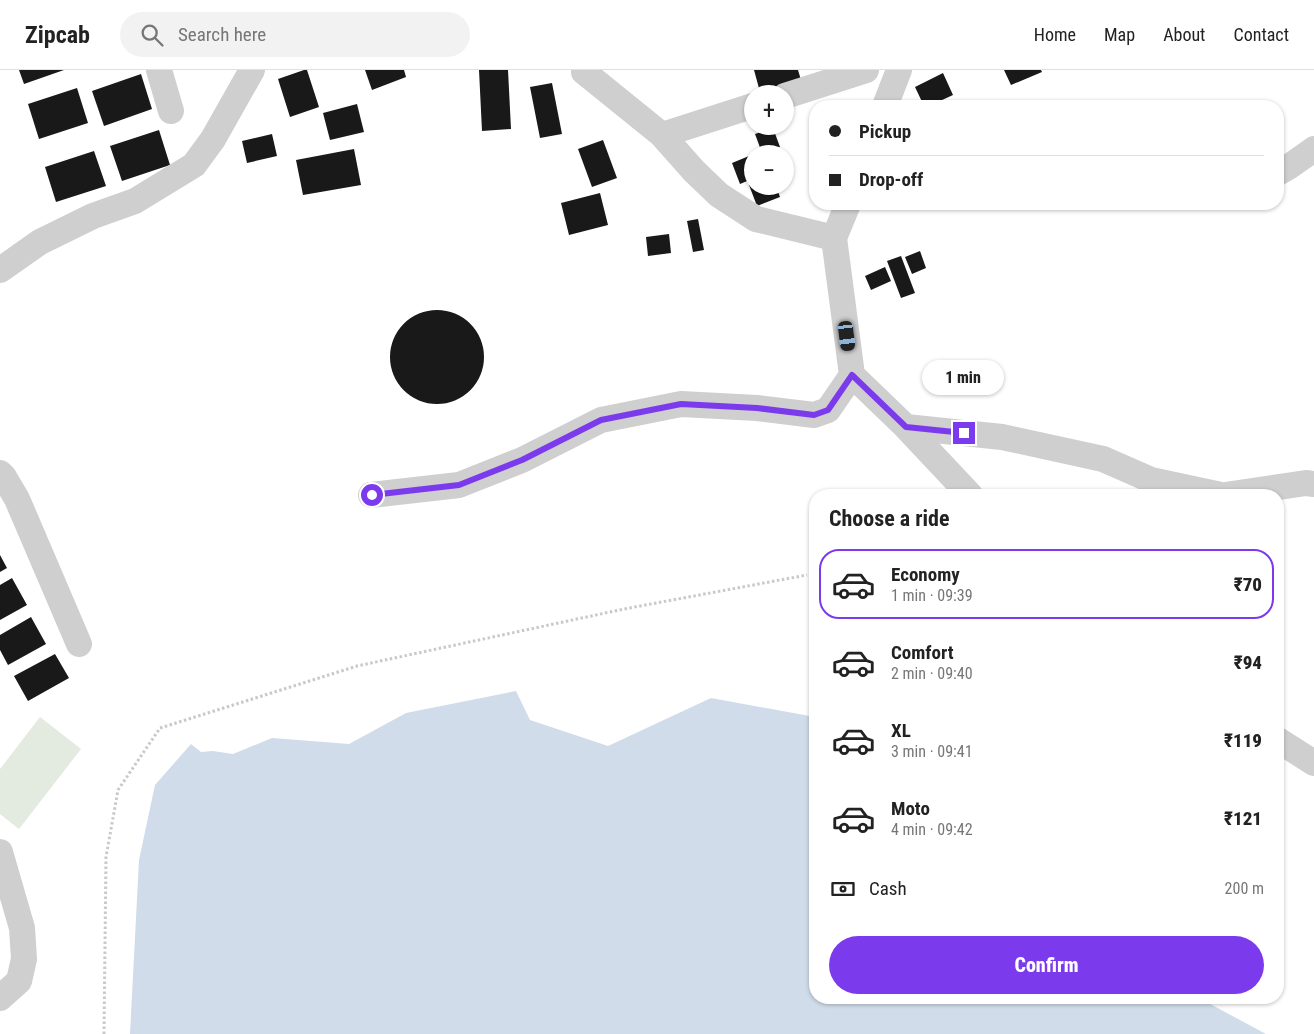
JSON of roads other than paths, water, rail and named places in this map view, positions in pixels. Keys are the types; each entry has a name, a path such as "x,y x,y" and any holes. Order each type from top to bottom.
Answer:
{"street":[{"path":"159,70 171,111"},
{"path":"0,270 40,242 94,216 135,201 194,165 213,139 252,70"},
{"path":"794,93 866,70"},
{"path":"887,100 899,70"},
{"path":"582,71 662,135 694,171 719,195 756,219 834,238"},
{"path":"662,135 744,109"},
{"path":"1284,170 1314,149"},
{"path":"846,210 834,238 852,375 906,427 964,489"},
{"path":"372,495 459,485 522,460 601,420 681,404 757,408 814,415 828,410 852,375"},
{"path":"906,427 1002,437 1103,459 1151,480 1194,489"},
{"path":"0,473 17,499 79,644"},
{"path":"1268,489 1314,484"},
{"path":"1284,744 1314,763"},
{"path":"0,852 22,928 24,959 19,981 0,998"}],"water":[{"path":"516,691 530,720 608,746 711,698 809,716 809,1004 1210,1004 1266,1034 130,1034 139,860 155,785 191,744 201,752 213,751 233,754 272,738 349,744 406,713"}]}
